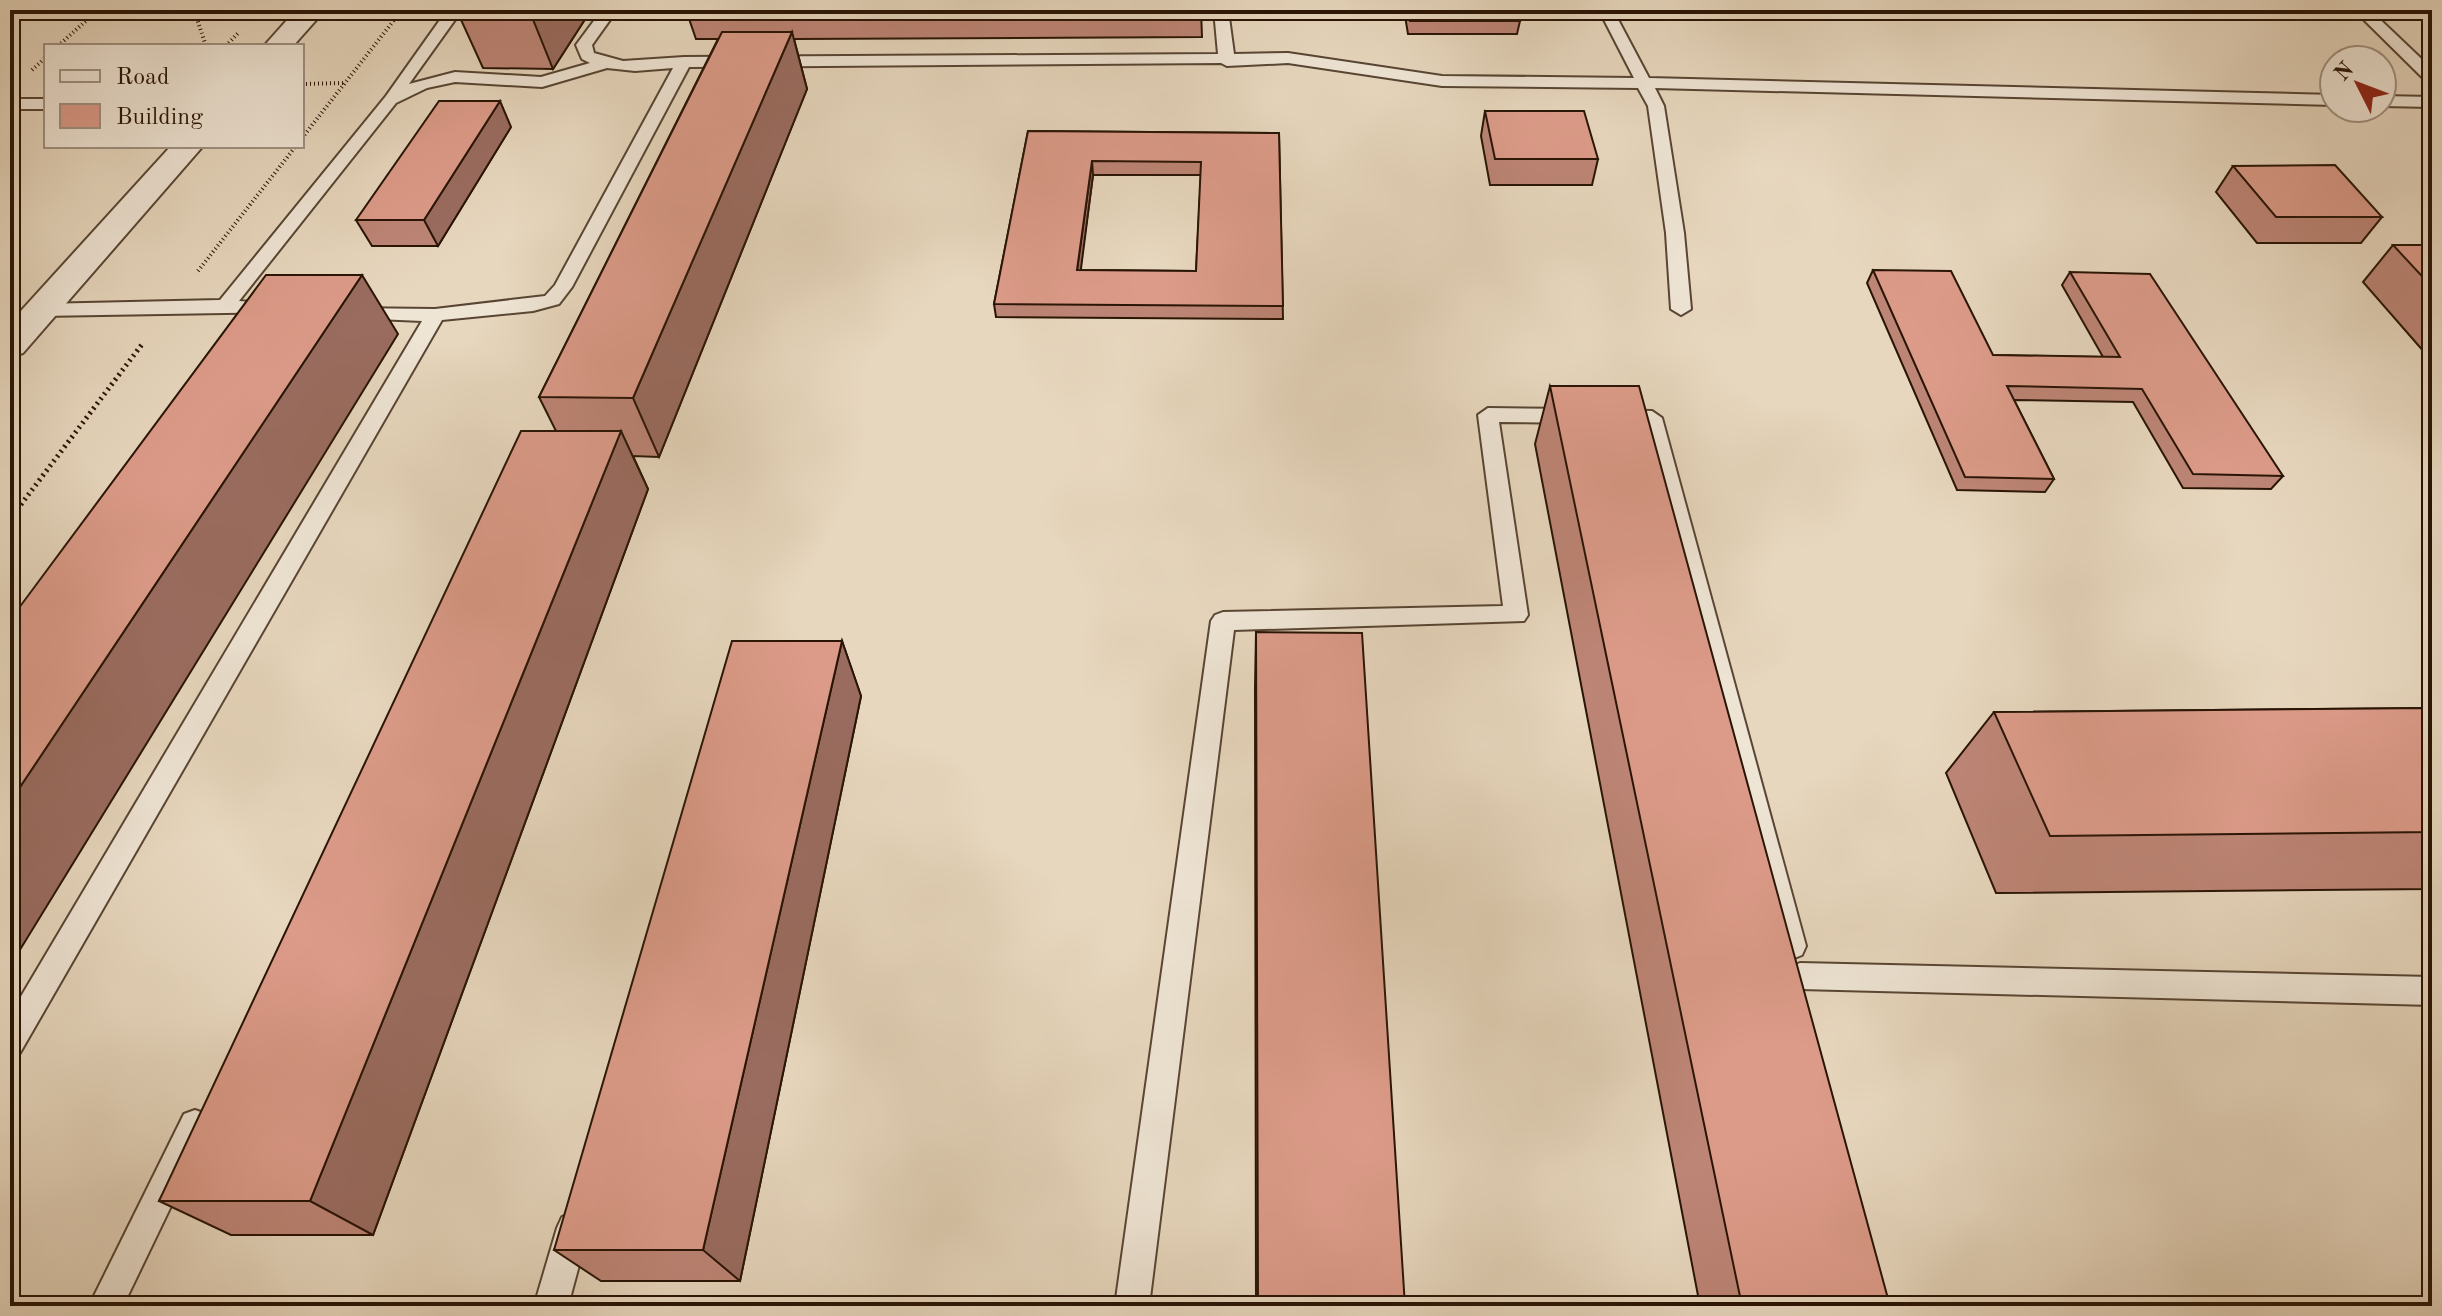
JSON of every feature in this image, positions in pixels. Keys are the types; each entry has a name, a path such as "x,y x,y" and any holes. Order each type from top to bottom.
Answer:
{"street":[{"path":"280,44 311,10"},
{"path":"10,345 186,148"}],"lane":[{"path":"225,306 390,100 455,10"},
{"path":"610,10 584,45 587,56 603,64 628,67 684,62 1227,61 1288,58 1442,81 2318,100"},
{"path":"1221,10 1227,61"},
{"path":"1606,10 1656,106 1675,233 1681,309"},
{"path":"2361,10 2432,78"},
{"path":"330,311 435,315 533,305 552,300 563,287 684,62"},
{"path":"390,100 422,84 455,77 542,82 603,64"},
{"path":"2398,101 2432,102"},
{"path":"10,104 44,104"},
{"path":"40,310 225,306 300,309"},
{"path":"10,1043 435,315"},
{"path":"1132,1306 1223,621 1516,615 1488,415 1652,418 1808,1006"},
{"path":"1800,976 2432,991"},
{"path":"106,1306 205,1106"},
{"path":"551,1306 582,1199"}],"path":[{"path":"60,44 98,10"},
{"path":"194,10 205,44"},
{"path":"304,135 402,10"},
{"path":"304,84 345,82"}],"building":[{"path":"458,10 532,10 530,12"},
{"path":"1408,10 1517,10 1520,21 1410,21"},
{"path":"722,32 792,32 633,398 539,397"},
{"path":"439,101 500,101 424,220 356,220"},
{"path":"1485,111 1584,111 1598,159 1495,159"},
{"path":"1028,131 1279,133 1283,306 994,304","holes":["1092,161 1201,162 1196,271 1077,270"]},
{"path":"2335,165 2382,217 2276,217 2233,166"},
{"path":"2393,245 2432,245 2432,287"},
{"path":"1873,270 1951,271 1993,355 2120,357 2070,272 2150,274 2283,476 2193,474 2142,389 2007,386 2054,479 1965,477"},
{"path":"266,275 362,275 10,802 10,620"},
{"path":"1550,386 1639,386 1890,1306 1742,1306"},
{"path":"521,431 621,431 310,1201 159,1201"},
{"path":"1256,632 1362,633 1405,1306 1258,1306"},
{"path":"732,641 842,641 703,1250 554,1250"},
{"path":"2432,708 2432,832 2050,836 1994,712"}]}
